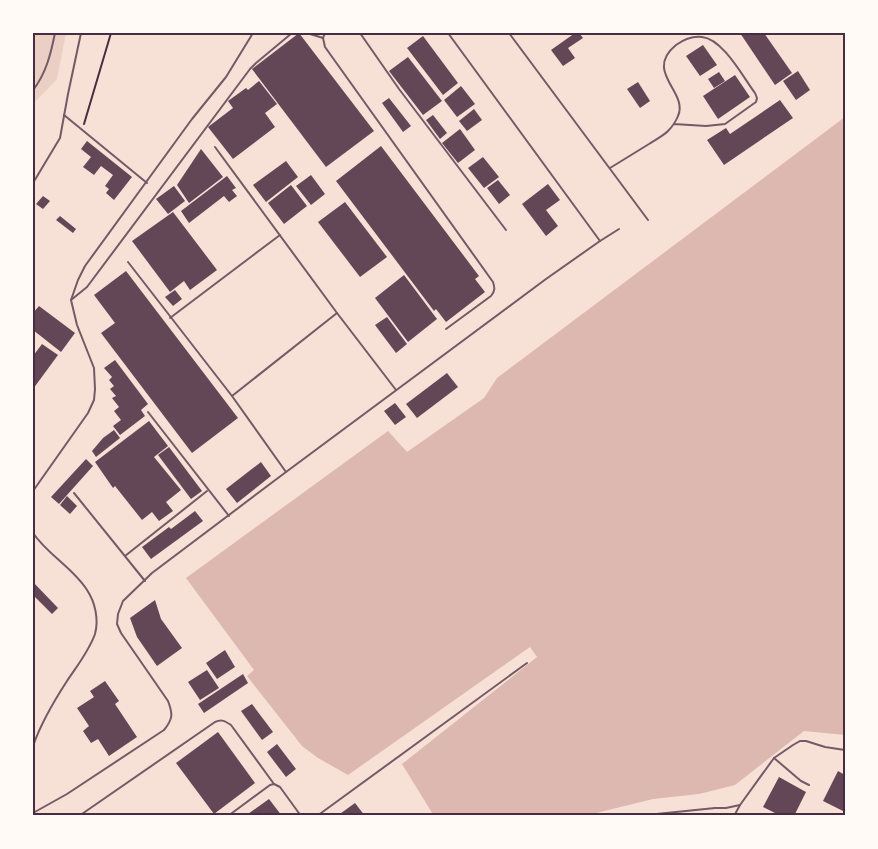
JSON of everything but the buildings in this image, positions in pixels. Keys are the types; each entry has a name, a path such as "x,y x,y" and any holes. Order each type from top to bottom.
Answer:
{"lane":[{"path":"33,90 44,73 55,33"},
{"path":"33,183 60,138 81,33"},
{"path":"33,490 88,413 94,400 94,368 77,325 71,300 85,266 226,77 253,33"},
{"path":"71,300 87,287 250,69 292,33"},
{"path":"307,33 323,38"},
{"path":"325,33 323,38 325,47 493,282 494,293 446,329"},
{"path":"360,33 399,89 506,230"},
{"path":"448,33 600,241"},
{"path":"509,33 648,219"},
{"path":"609,168 668,132 680,110 680,103 664,72 664,60 669,51 680,42 693,37 709,39 726,53 755,93 756,102 725,124 706,126 674,124"},
{"path":"64,115 147,183"},
{"path":"215,147 396,391"},
{"path":"33,813 67,794 164,730 171,722 172,711 168,701 117,624 123,601 152,573 286,472 619,229"},
{"path":"170,318 280,235"},
{"path":"129,262 232,396 286,472"},
{"path":"232,396 337,312"},
{"path":"148,412 229,516"},
{"path":"125,556 208,490"},
{"path":"74,493 145,580"},
{"path":"33,533 47,551 87,590 94,603 96,632 90,646 60,691 33,746"},
{"path":"317,816 527,663"},
{"path":"79,816 220,720 225,720 231,725 274,784 280,787 301,816"},
{"path":"734,816 774,758 793,745 806,741 845,750"},
{"path":"774,758 809,785"},
{"path":"228,816 274,784"},
{"path":"637,816 740,805"}],"path":[{"path":"82,129 111,33"}],"shaded area":[{"path":"33,33 66,33 57,79 33,104"},
{"path":"845,117 845,735 804,731 735,785 699,794 653,799 584,816 434,816 402,764 537,657 530,647 348,775 302,746 247,676 254,670 186,578 388,431 407,452 484,398 497,378"}]}
